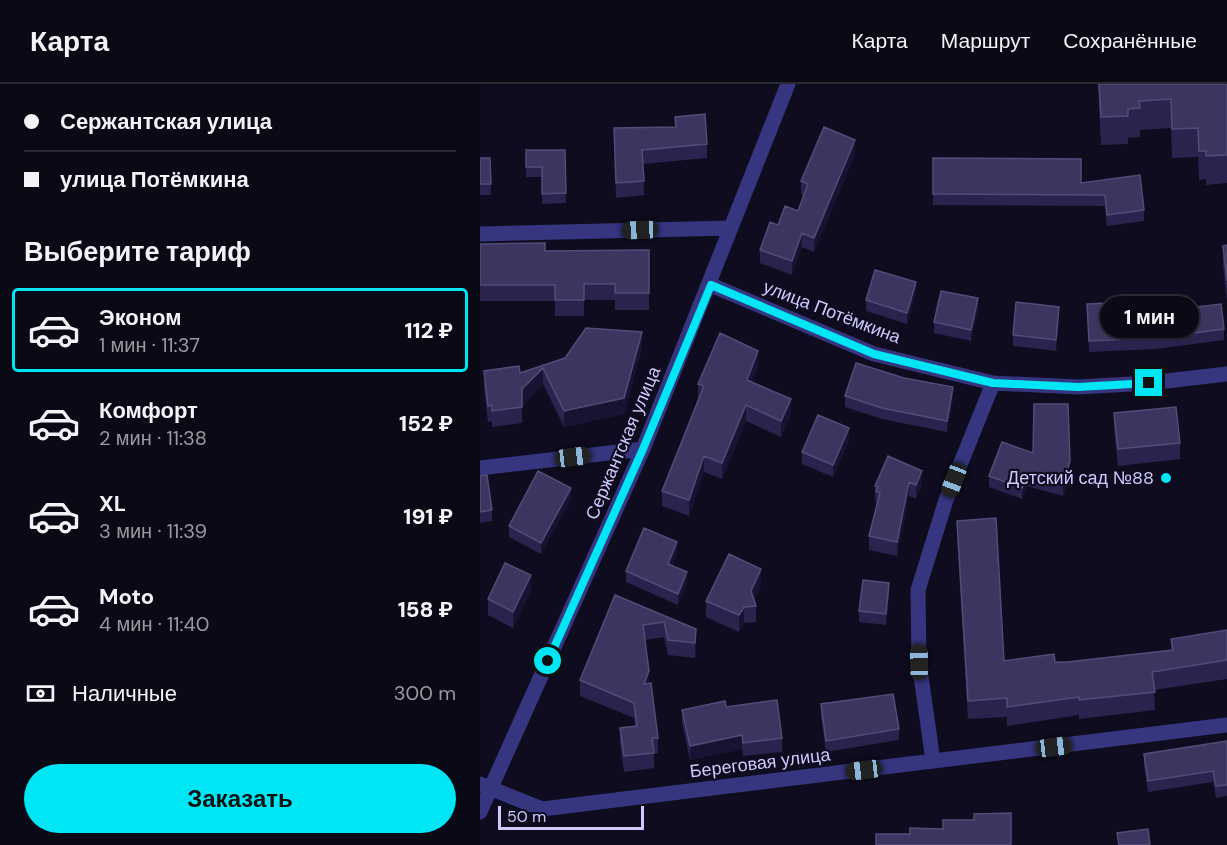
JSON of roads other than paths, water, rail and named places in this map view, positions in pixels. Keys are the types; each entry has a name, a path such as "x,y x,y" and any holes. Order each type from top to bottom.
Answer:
{"street":[{"name":"Сержантская улица","path":"480,812 485,786 643,449 711,285 788,84"},
{"path":"480,234 731,228"},
{"name":"улица Потёмкина","path":"711,285 874,354 993,383 1078,387 1149,383 1227,374"},
{"path":"933,761 919,662 918,590 946,500 993,383"},
{"path":"480,468 643,449"},
{"name":"Береговая улица","path":"485,786 542,809 1227,725"}],"place":[{"name":"Детский сад №88","path":"1166,478"}]}
